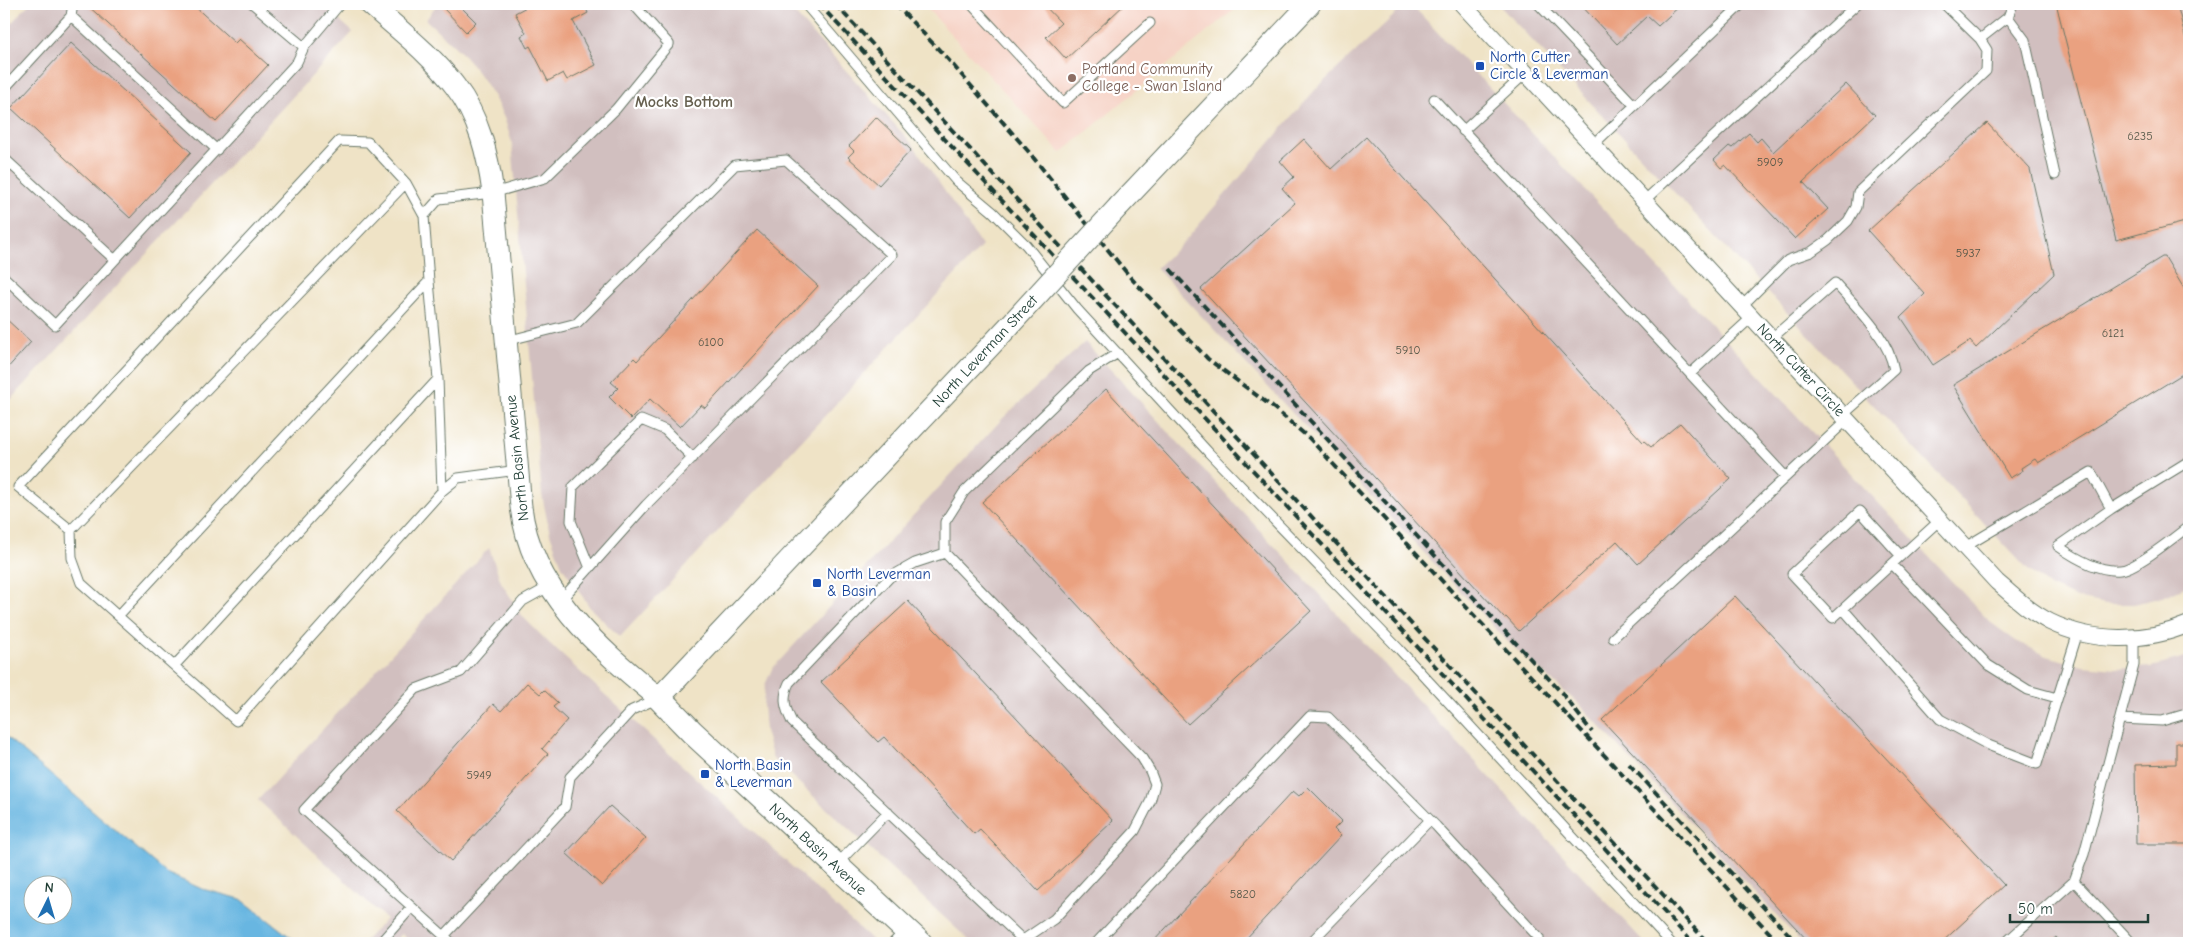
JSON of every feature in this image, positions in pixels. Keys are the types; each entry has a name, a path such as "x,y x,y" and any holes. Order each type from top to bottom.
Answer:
{"main road":[{"name":"North Basin Avenue","path":"659,698 692,732 836,865 907,939"}],"street":[{"name":"North Basin Avenue","path":"370,4 432,60 456,86 481,134 490,170 493,193 523,522 532,551 555,594 600,646 659,698"},
{"name":"North Leverman Street","path":"659,698 1310,4"},
{"name":"North Cutter Circle","path":"1462,4 1997,582 2019,602 2049,621 2078,632 2100,637 2134,638 2158,634 2189,624"}],"lane":[{"path":"4,89 71,16 73,4"},
{"path":"253,4 304,47"},
{"path":"4,277 56,325 297,62 304,47 340,4"},
{"path":"424,216 439,198 493,193 545,178 616,109 669,44 633,4"},
{"path":"805,4 956,181 993,212 1026,245 1077,308 1209,453 1399,649 1671,943"},
{"path":"972,4 1063,103 1150,23"},
{"path":"1538,4 1634,105"},
{"path":"1592,145 1742,4"},
{"path":"1644,201 1856,4"},
{"path":"1690,374 1747,311 1788,260 1811,252 1848,222 1856,207 1858,192 1986,71 1987,50 1980,40 1944,4"},
{"path":"1980,40 2008,17 2013,4"},
{"path":"71,16 217,150"},
{"path":"2008,17 2025,40 2055,175"},
{"path":"1463,131 1526,73"},
{"path":"1434,99 1786,477"},
{"path":"71,530 18,487 339,141 368,142 406,183 424,216 438,379 442,491"},
{"path":"4,158 115,260"},
{"path":"452,943 304,810 416,689 461,672 522,601 555,594 590,568 646,505 892,255 786,160 735,165 576,322 506,341"},
{"path":"406,183 71,530 72,558 82,583 236,721 442,491 458,478 518,470"},
{"path":"119,616 429,281"},
{"path":"1612,638 1786,477 1894,370 1892,356 1870,323 1835,283 1772,338"},
{"path":"945,553 915,563 890,577 789,683 786,691 786,709 792,722 1022,942 1054,919 1135,832 1150,802 1155,784 1142,758 945,553 945,522 964,492 1089,371 1118,353"},
{"path":"175,665 438,379"},
{"path":"590,568 571,521 573,487 641,420 666,430 693,458"},
{"path":"2189,461 2111,508 2058,546 2084,561 2101,568 2121,571 2134,565 2189,526"},
{"path":"1965,547 2091,472 2111,508"},
{"path":"1901,556 1860,512 1792,574 1833,618 1844,609 1940,520"},
{"path":"1892,564 1988,665 2028,690 2057,698"},
{"path":"1844,609 1940,719 1988,745 2036,764 2078,632"},
{"path":"2005,943 2074,881 2084,854 2134,665 2134,638"},
{"path":"444,936 566,807 570,777 632,710 659,698"},
{"path":"2120,719 2162,721 2189,713"},
{"path":"1096,943 1310,716 1328,717 1539,938 1539,943"},
{"path":"836,865 888,812"},
{"path":"1310,943 1429,821"},
{"path":"2074,881 2132,943"},
{"path":"380,943 412,907"}],"shaded area":[{"path":"29,4 321,4 353,32 4,407 4,31"},
{"path":"437,4 786,4 914,146 982,246 620,637 591,609 562,566 550,534 542,495 512,143 505,120 494,97 479,74 465,56 426,20"},
{"name":"Portland Community College - Swan Island","path":"923,4 1241,4 1061,153"},
{"path":"1406,4 1411,4 1990,622 2016,641 2047,656 2083,666 2116,669 2152,667 2189,657 2189,943 1802,943 1581,706 1509,643 1156,268 1185,241 1315,90"},
{"path":"1498,4 2189,4 2189,585 2162,597 2134,604 2106,604 2077,598 2051,587 2028,570"},
{"path":"1085,342 1645,943 972,943 773,759 765,731 763,705 765,685 772,669 1002,419"},
{"path":"489,548 501,582 523,617 551,645 875,943 412,943 402,934 393,943 363,943 386,919 258,800"}],"water":[{"path":"4,735 166,873 202,889 241,899 298,943 4,943"}],"building":[{"path":"86,4 192,4 235,43 239,39 268,65 216,122"},
{"path":"447,4 458,4 476,22 466,32 443,8"},
{"path":"532,4 584,4 588,13 573,21 596,65 567,80 563,73 548,81 530,46 527,48 521,36 526,33 515,13"},
{"path":"1043,4 1125,4 1066,59 1046,37 1061,23"},
{"path":"1580,4 1682,4 1658,26 1647,16 1617,44"},
{"path":"2071,4 2177,4 2189,52 2189,221 2116,240 2057,7"},
{"path":"71,43 191,152 130,218 11,108"},
{"path":"1846,84 1875,115 1803,182 1828,209 1795,239 1725,165 1721,168 1714,160 1729,146 1732,148 1749,133 1757,142 1761,138 1773,152"},
{"path":"876,117 911,150 879,185 848,157 854,151 849,146"},
{"path":"1987,123 2030,169 2054,274 1976,348 1970,341 1933,365 1901,317 1925,294 1868,231"},
{"path":"1366,137 1643,442 1651,447 1680,423 1731,479 1638,564 1617,541 1519,631 1506,617 1504,618 1201,289 1295,203 1282,188 1294,177 1280,161 1304,139 1331,169"},
{"path":"757,230 818,286 705,408 701,405 680,427 650,399 631,419 609,397 618,388 611,382 634,358 637,361"},
{"path":"2162,257 2165,257 2189,297 2189,370 2038,463 2035,459 2021,468 2022,471 2010,478 1953,385"},
{"path":"4,317 31,342 4,372"},
{"path":"1106,389 1311,611 1188,724 982,502"},
{"path":"1735,596 2004,885 1941,943 1810,943 1602,720"},
{"path":"908,601 1113,821 1038,891 980,829 974,834 884,737 878,742 821,682"},
{"path":"527,683 540,694 544,690 558,703 553,707 567,720 542,749 548,754 451,861 397,811 493,704 501,711"},
{"path":"2176,743 2189,743 2189,844 2136,844 2135,765 2176,764"},
{"path":"1308,787 1342,821 1334,829 1341,836 1242,943 1152,943 1293,791 1299,796"},
{"path":"610,806 646,838 602,886 566,853"},
{"path":"2056,937 2062,943 2049,943"}],"railway":[{"path":"819,4 1693,943"},
{"path":"835,4 1708,943"},
{"path":"895,4 945,56 1028,151 1130,277 1208,359 1275,409 1309,438 1779,943"},
{"path":"1170,269 1561,692 1592,732"},
{"path":"1629,764 1797,943"}],"place":[{"name":"North Cutter Circle & Leverman","path":"1480,66"},
{"name":"Portland Community College - Swan Island","path":"1072,78"},
{"name":"North Leverman & Basin","path":"817,583"},
{"name":"North Basin & Leverman","path":"705,774"}],"district":[{"name":"Mocks Bottom","path":"684,102"}]}
